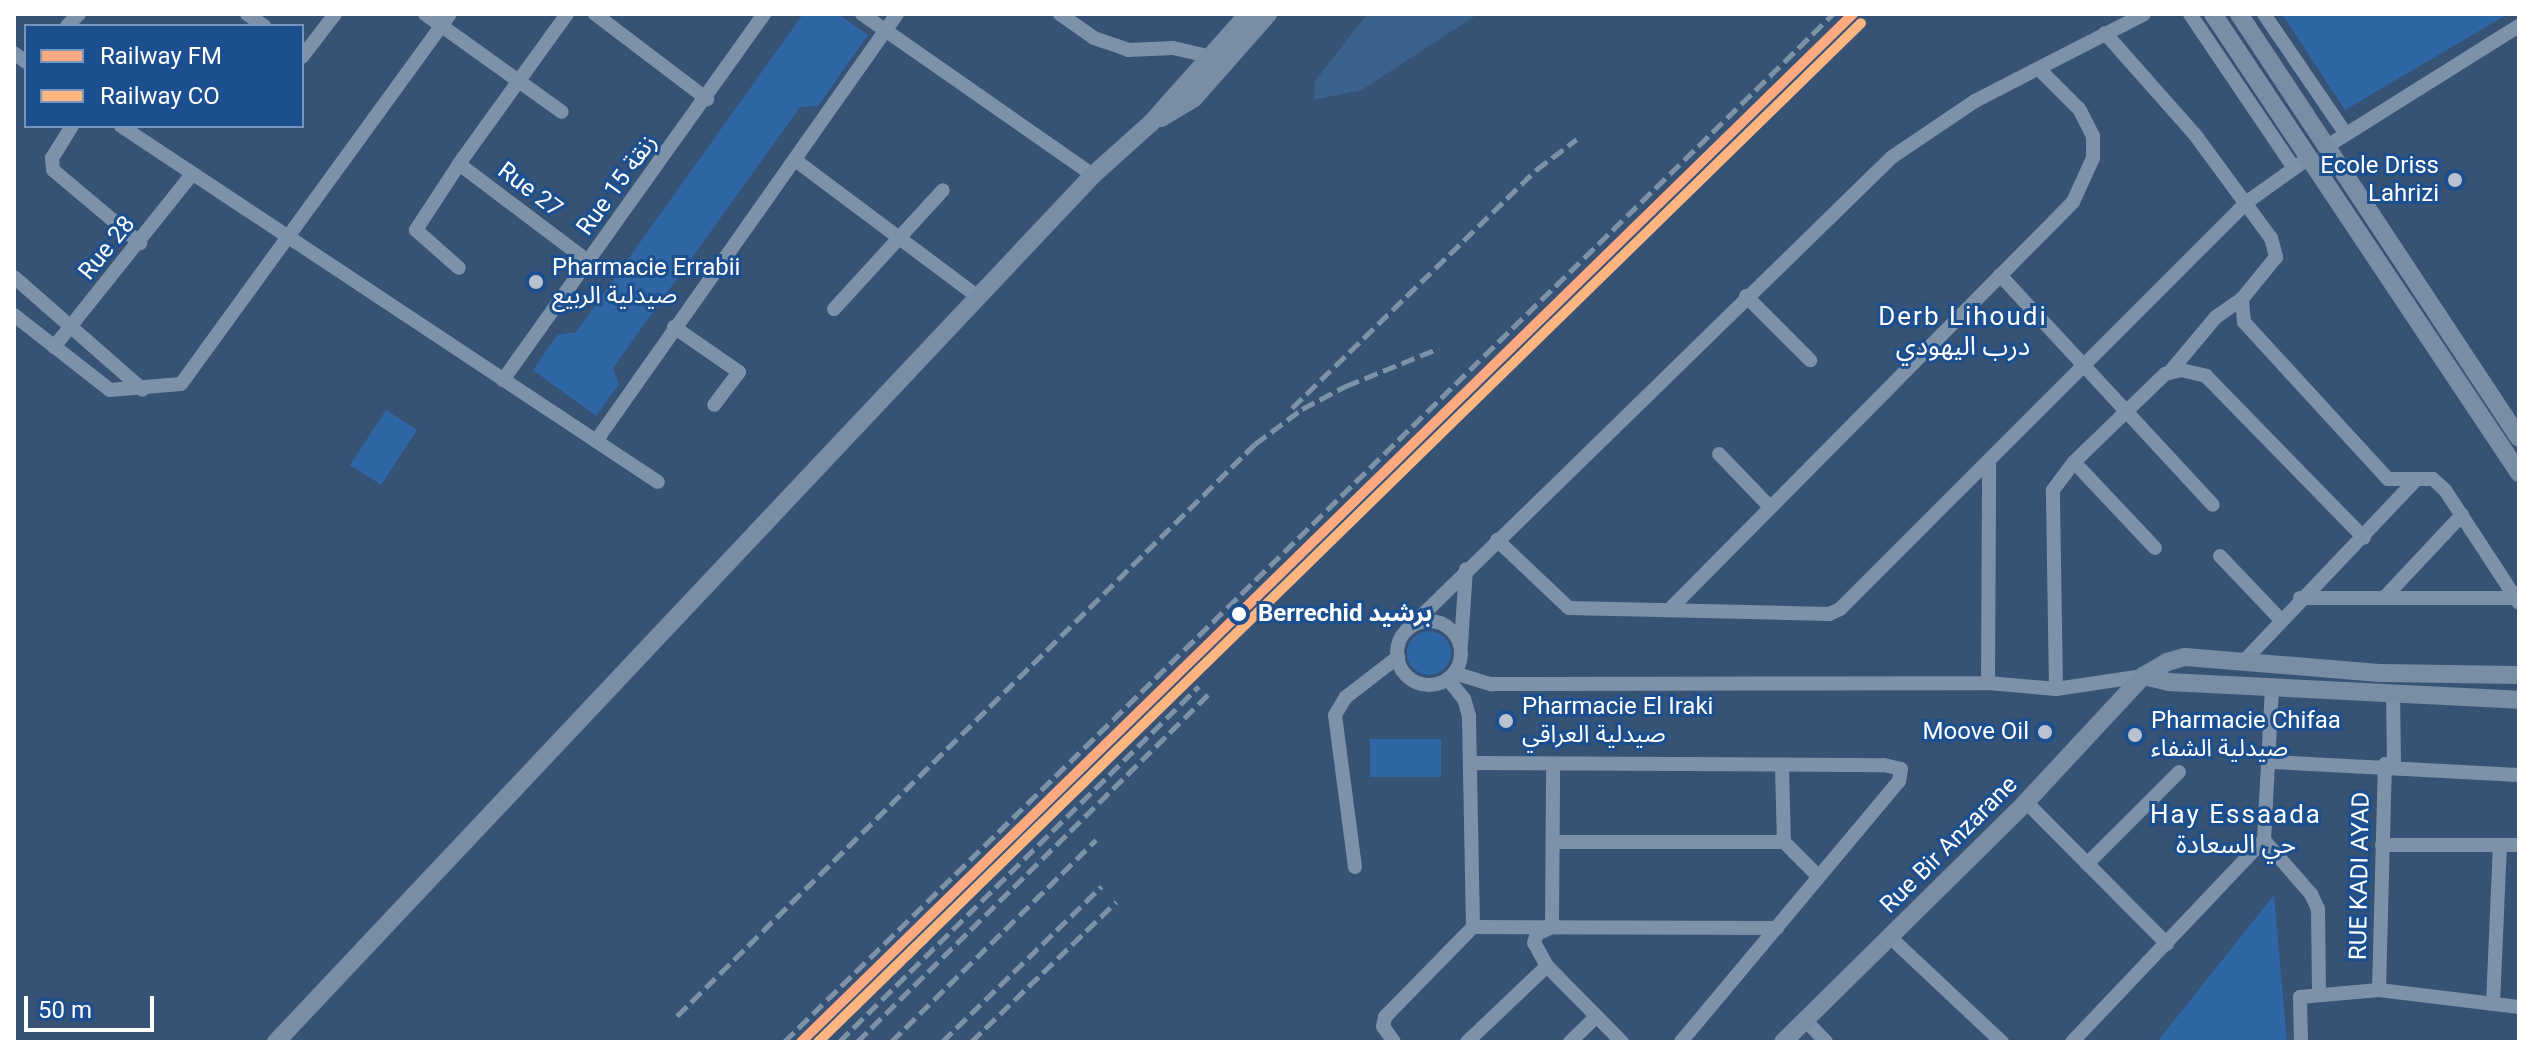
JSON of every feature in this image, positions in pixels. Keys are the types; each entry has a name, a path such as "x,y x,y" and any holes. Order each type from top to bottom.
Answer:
{"street":[{"path":"304,53 335,14"},
{"path":"425,14 446,20 518,81 562,112"},
{"path":"459,268 416,230 468,149 567,14"},
{"path":"595,14 707,99"},
{"name":"Rue 15 زنقة","path":"503,380 707,99 764,14"},
{"path":"862,14 1093,175"},
{"path":"596,441 897,14"},
{"path":"1060,14 1094,38 1128,50 1173,48 1211,57"},
{"path":"276,1042 1093,175 1151,123 1248,14"},
{"path":"1151,123 1194,98 1268,14"},
{"path":"1355,867 1335,715 1346,697 1398,657 1407,630 1466,569 1892,157 1975,101 2144,14"},
{"path":"2190,14 2294,168"},
{"path":"2213,14 2513,452 2519,473"},
{"path":"2239,14 2329,145 2519,438"},
{"path":"2264,14 2346,134"},
{"path":"14,315 110,390 143,390 181,384 446,20"},
{"path":"2329,145 2519,26"},
{"path":"2056,689 2050,501 2059,479 2169,373 2216,317 2242,299 2276,257 2271,238 2247,202 2105,33"},
{"path":"1671,608 2000,275 2057,224 2093,158 2087,123 2039,69"},
{"path":"71,128 52,158 53,170 140,243"},
{"path":"124,128 658,482"},
{"path":"1497,540 1569,608 1829,614 1989,461 2247,202 2310,157"},
{"path":"795,160 978,297"},
{"name":"Rue 27","path":"459,164 589,262"},
{"name":"Rue 28","path":"54,347 192,174"},
{"path":"834,309 943,190"},
{"path":"2000,275 2213,505"},
{"path":"14,277 143,390"},
{"path":"1746,296 1810,360"},
{"path":"2242,299 2244,322 2388,479 2433,479 2462,515 2518,601"},
{"path":"674,327 739,372 714,405"},
{"path":"2169,373 2206,376 2364,538"},
{"path":"1719,454 1770,507"},
{"path":"1988,683 1989,461"},
{"path":"2074,462 2155,548"},
{"path":"2245,660 2280,619 2364,538 2417,479"},
{"path":"2384,598 2462,515"},
{"path":"2220,556 2280,619"},
{"path":"1451,676 1461,652 1466,569"},
{"path":"2300,598 2518,601"},
{"path":"1407,630 1420,622 1440,623 1457,637 1461,652"},
{"path":"1398,657 1416,682 1432,685 1451,676 1491,684 1988,683 2056,689 2143,676 2185,657 2379,673 2519,675"},
{"path":"1394,1042 1383,1026 1385,1017 1473,927 1469,716 1464,699 1451,676"},
{"path":"2143,676 2168,682 2519,700"},
{"name":"Rue Bir Anzarane","path":"1783,1042 2026,802 2143,676"},
{"path":"2072,1042 2264,840 2272,762 2272,686"},
{"name":"RUE KADI AYAD","path":"2379,990 2382,845 2393,692"},
{"path":"2272,762 2390,764 2519,775"},
{"path":"1471,763 1553,767 1884,765 1901,769 1899,781 1681,1042"},
{"path":"1552,927 1553,767"},
{"path":"1782,767 1784,842 1818,876"},
{"path":"2087,864 2179,772"},
{"path":"2026,802 2167,944"},
{"path":"2264,840 2311,894 2318,909 2319,995"},
{"path":"1553,842 1784,842"},
{"path":"2382,845 2519,845"},
{"path":"2493,1004 2500,846"},
{"path":"1473,927 1777,928"},
{"path":"1552,927 1537,934 1534,943 1547,966 1622,1042"},
{"path":"1890,937 2002,1042"},
{"path":"1467,1042 1547,966"},
{"name":"RUE KADI AYAD","path":"2301,1042 2300,997 2379,990 2519,1007"},
{"path":"1570,1042 1597,1016"},
{"path":"1805,1020 1826,1042"}],"shaded area":[{"path":"803,14 838,14 868,35 818,106 800,107 613,368 619,384 596,416 533,370 557,335 576,332"},
{"path":"1367,14 1478,14 1362,90 1314,100 1315,81"},
{"path":"2282,14 2508,14 2345,110"},
{"path":"386,410 417,430 381,485 350,465"},
{"path":"1429,631 1445,637 1451,653 1445,669 1429,675 1413,669 1407,653 1413,637"},
{"path":"1370,739 1441,739 1441,777 1370,777"},
{"path":"2274,895 2287,1042 2157,1042"}],"railway":[{"path":"784,1042 1833,14"},
{"path":"1292,408 1536,170 1577,139"},
{"path":"677,1016 1255,444 1302,409 1346,386 1439,348"},
{"path":"839,1042 1199,686"},
{"path":"857,1042 1208,695"},
{"path":"891,1042 1096,840"},
{"path":"942,1042 1102,886"},
{"path":"971,1042 1116,902"},
{"path":"821,1042 927,939"}],"rail line":[{"name":"FM","path":"801,1042 1853,14"},
{"name":"CO","path":"818,1042 1861,23"}],"place":[{"name":"Ecole Driss Lahrizi","path":"2455,180"},
{"name":"Pharmacie Errabii صيدلية الربيع","path":"536,282"},
{"name":"Berrechid برشيد","path":"1239,614"},
{"name":"Pharmacie El Iraki صيدلية العراقي","path":"1506,721"},
{"name":"Moove Oil","path":"2045,732"},
{"name":"Pharmacie Chifaa صيدلية الشفاء","path":"2135,735"}],"district":[{"name":"Derb Lihoudi درب اليهودي","path":"1963,332"},
{"name":"Hay Essaada حي السعادة","path":"2236,830"}]}
